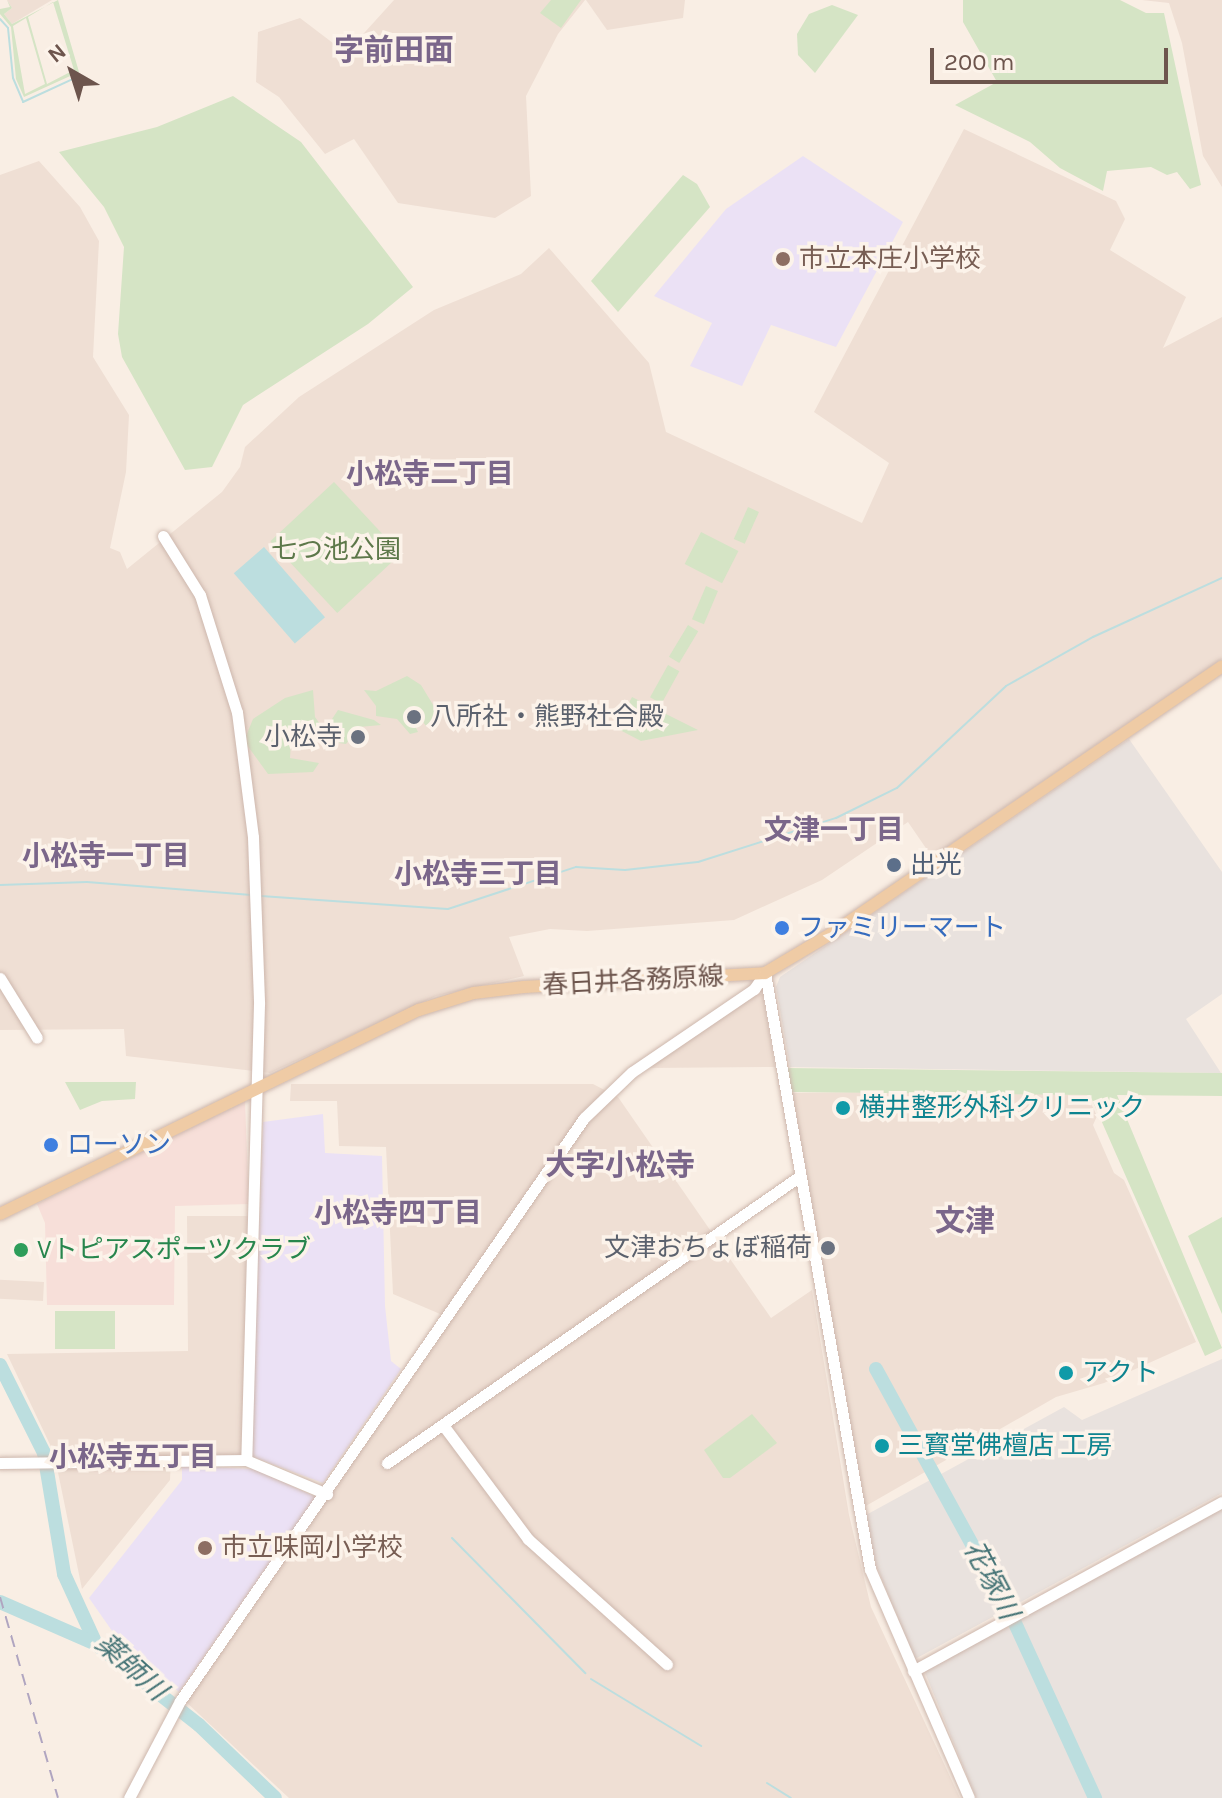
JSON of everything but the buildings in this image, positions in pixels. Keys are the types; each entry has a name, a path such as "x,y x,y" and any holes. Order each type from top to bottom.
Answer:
{"main road":[{"name":"春日井各務原線","path":"0,1214 419,1010 474,993 765,973 834,932 1222,666"}],"street":[{"path":"163,536 200,595 237,712 253,837 259,953 246,1460"},
{"path":"765,973 857,1515 870,1569 969,1798"},
{"path":"129,1798 180,1701 327,1494 584,1118 632,1072 754,989 765,973"},
{"path":"0,978 37,1038"},
{"path":"387,1463 800,1176"},
{"path":"443,1425 528,1539 667,1664"},
{"path":"0,1463 246,1460 327,1494"},
{"path":"913,1671 1222,1502"}],"shaded area":[{"path":"7,0 52,0 12,24 4,14 12,8"},
{"path":"394,0 585,0 558,34 526,96 531,196 495,218 398,203 354,139 325,154 279,97 256,82 258,32 300,18 346,53"},
{"path":"586,0 685,0 683,18 607,30"},
{"path":"1142,0 1222,0 1222,187 1203,156 1182,43 1169,3"},
{"path":"964,129 1116,201 1125,219 1110,250 1186,297 1163,348 1222,317 1222,659 932,857 908,822 822,880 734,920 587,931 550,929 509,937 524,976 436,996 270,1073 126,1056 124,1029 0,1030 0,175 39,161 80,207 99,241 93,357 129,415 126,472 110,548 120,552 127,569 222,492 240,467 245,447 299,397 434,310 521,274 549,248 649,363 666,432 862,523 889,463 814,412"},
{"name":"市立本庄小学校","path":"803,156 903,222 836,347 771,325 742,386 690,366 712,323 654,296 726,209"},
{"path":"1129,739 1222,872 1222,994 1186,1019 1221,1073 790,1067 776,987 780,977"},
{"path":"756,992 763,995 775,1067 649,1068"},
{"path":"291,1084 593,1084 618,1097 771,1318 812,1290 849,1515 871,1607 960,1798 289,1798 185,1701 452,1319 393,1294 386,1147 339,1146 337,1101 290,1101"},
{"path":"948,1091 1087,1095 1097,1116 1093,1125 1114,1173 1124,1180 1196,1342 1104,1383 1056,1397 864,1507 788,1093"},
{"path":"245,1101 249,1204 175,1206 174,1305 47,1305 45,1223 37,1204"},
{"path":"323,1114 325,1153 382,1156 385,1306 391,1361 401,1369 323,1483 251,1456 263,1122"},
{"path":"187,1216 250,1216 242,1457 171,1457 170,1480 82,1589 54,1453 7,1354 188,1351"},
{"path":"0,1280 44,1282 43,1301 0,1299"},
{"path":"1222,1359 1222,1493 915,1659 876,1565 866,1515 1064,1407 1082,1420"},
{"name":"市立味岡小学校","path":"182,1466 254,1469 316,1497 179,1692 117,1638 89,1598 182,1480"},
{"path":"1222,1509 1222,1798 976,1798 924,1670"}],"green space":[{"path":"7,0 12,8 4,14 12,24 45,7 28,17 47,84 74,70 53,3 58,0 79,72 24,97 16,79 11,27 0,14 0,9 10,7","holes":["26,18 45,84 25,94 13,26"]},
{"path":"551,0 581,0 561,28 540,13"},
{"path":"963,0 1120,0 1146,13 1164,13 1201,185 1190,189 1177,172 1167,175 1151,167 1107,171 1103,191 1060,168 1030,142 955,105 997,82 963,22"},
{"path":"832,5 858,15 815,73 798,55 797,34 809,14"},
{"path":"233,96 301,142 413,287 368,324 243,405 212,467 185,470 122,357 118,334 124,247 104,207 59,152 157,127"},
{"path":"683,175 697,184 710,207 618,312 591,281"},
{"name":"七つ池公園","path":"334,482 401,554 337,613 270,541"},
{"path":"748,507 759,512 745,544 734,539"},
{"path":"701,532 738,551 722,583 685,564"},
{"path":"706,586 718,591 704,624 692,619"},
{"path":"688,625 698,631 679,663 669,657"},
{"path":"668,665 679,671 661,704 650,697"},
{"path":"407,676 421,685 438,713 426,726 413,708 407,710 418,732 410,734 397,719 376,716 376,706 364,690 376,691"},
{"path":"313,690 315,717 322,727 291,743 290,758 319,763 313,772 268,774 244,741 253,719 285,698"},
{"path":"632,697 698,730 641,741 616,728"},
{"path":"338,710 374,720 381,725 359,727 346,744 339,743 332,719"},
{"path":"786,1068 1222,1073 1222,1096 1117,1095 1222,1348 1205,1356 1090,1095 791,1092"},
{"path":"65,1082 136,1082 135,1099 102,1101 80,1110"},
{"path":"1222,1217 1222,1314 1188,1236"},
{"path":"55,1311 115,1311 115,1349 55,1349"},
{"path":"752,1414 777,1443 730,1478 723,1478 704,1450"}],"water":[{"path":"264,547 325,617 295,643 234,573"}],"waterway":[{"path":"0,19 8,28 13,78 23,102 75,78"},
{"path":"261,896 448,909 576,867 625,870 698,862 836,818 897,788 1006,686 1093,637 1222,578"},
{"path":"0,885 87,882 251,895"},
{"name":"薬師川","path":"0,1365 44,1453 64,1574 96,1644 199,1725 275,1798"},
{"name":"花塚川","path":"876,1369 1014,1621 1095,1798"},
{"path":"452,1538 585,1673"},
{"path":"0,1602 96,1644"},
{"path":"591,1679 701,1746"},
{"path":"767,1783 791,1798"}],"railway":[{"path":"0,1597 58,1798"}],"place":[{"name":"市立本庄小学校","path":"783,259"},
{"name":"八所社・熊野社合殿","path":"414,717"},
{"name":"小松寺","path":"358,737"},
{"name":"出光","path":"894,865"},
{"name":"ファミリーマート","path":"782,928"},
{"name":"横井整形外科クリニック","path":"843,1108"},
{"name":"ローソン","path":"51,1145"},
{"name":"文津おちょぼ稲荷","path":"828,1248"},
{"name":"Vトピアスポーツクラブ","path":"21,1250"},
{"name":"アクト","path":"1066,1373"},
{"name":"三寳堂佛檀店 工房","path":"882,1446"},
{"name":"市立味岡小学校","path":"205,1548"}],"district":[{"name":"字前田面","path":"394,50"},
{"name":"小松寺二丁目","path":"430,474"},
{"name":"文津一丁目","path":"834,830"},
{"name":"小松寺一丁目","path":"106,856"},
{"name":"小松寺三丁目","path":"478,874"},
{"name":"大字小松寺","path":"620,1165"},
{"name":"小松寺四丁目","path":"398,1213"},
{"name":"文津","path":"965,1221"},
{"name":"小松寺五丁目","path":"133,1457"}]}
